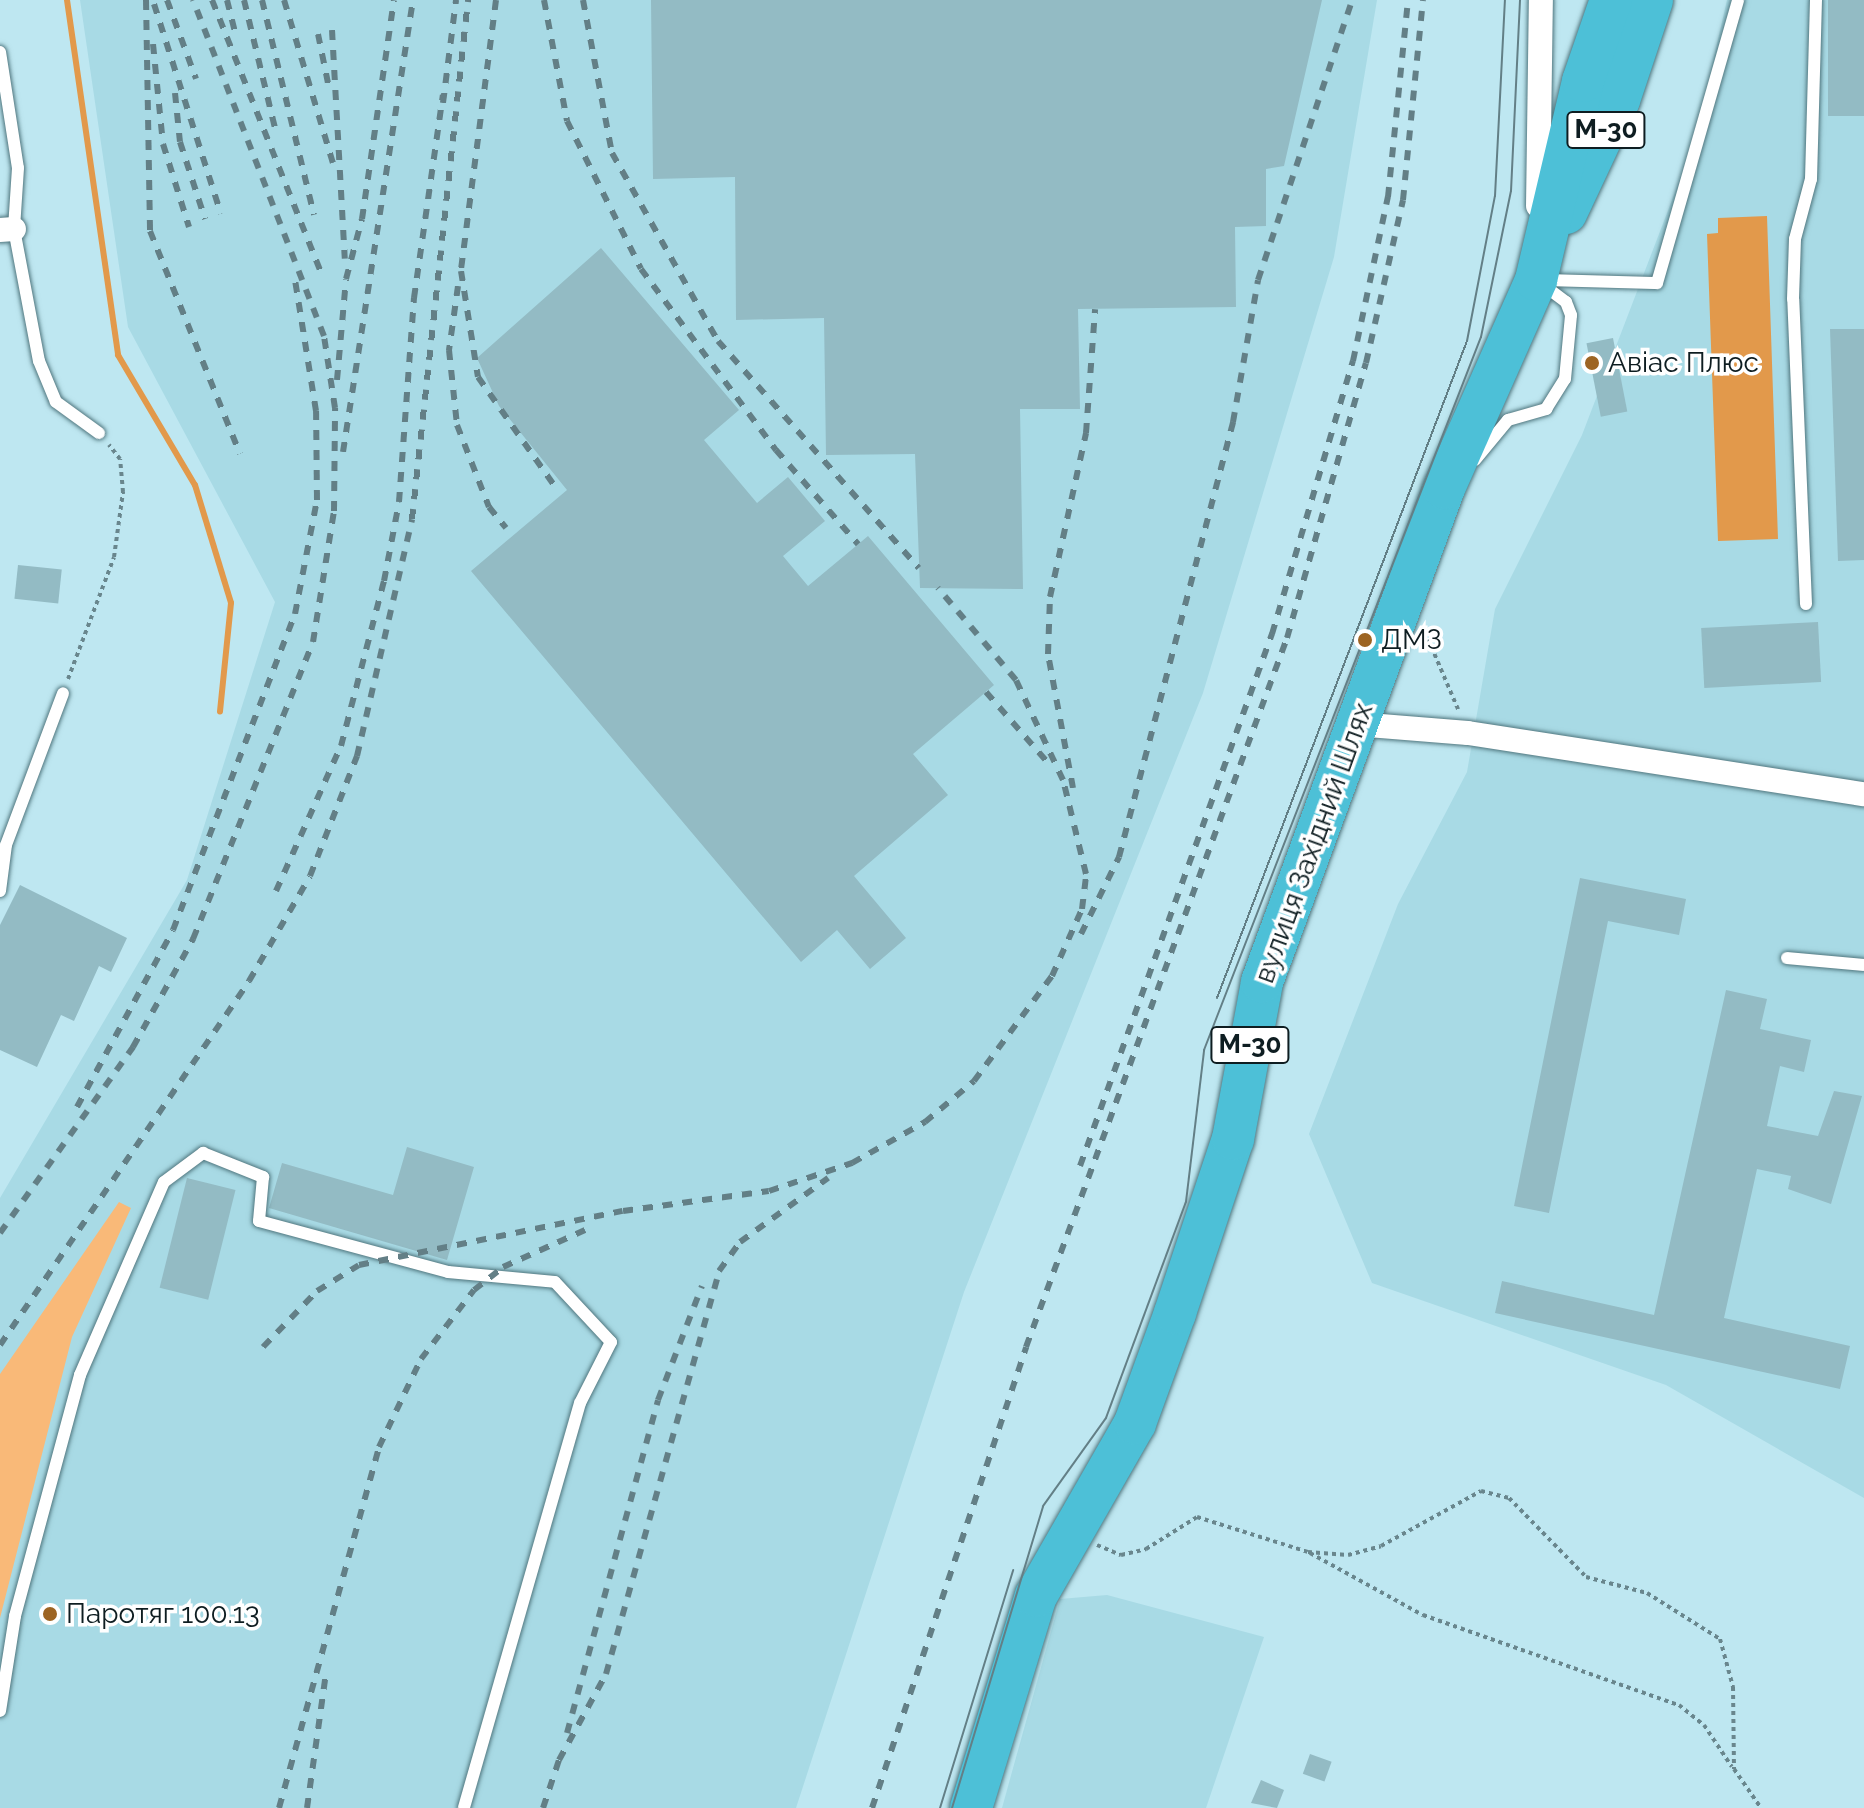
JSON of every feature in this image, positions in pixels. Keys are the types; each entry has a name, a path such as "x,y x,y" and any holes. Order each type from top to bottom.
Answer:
{"highway":[{"name":"М-30","path":"1540,266 1583,81 1611,0"},
{"name":"М-30","path":"1540,266 1586,179 1652,0"},
{"name":"вулиця Західний Шлях","path":"971,1808 1036,1596 1071,1530 1135,1423 1233,1139 1262,982 1444,488 1540,266"}],"street":[{"name":"вулиця Західний Шлях","path":"1540,266 1541,0"},
{"path":"1356,724 1468,733 1864,794"}],"lane":[{"path":"1540,266 1657,283 1738,0"},
{"path":"1806,604 1793,299 1795,239 1811,179 1816,0"},
{"path":"0,52 18,168 7,229 44,375 56,402 99,433"},
{"path":"1444,488 1508,420 1556,399 1571,353 1571,315 1566,302 1540,266"},
{"path":"0,891 6,845 63,693"},
{"path":"1787,958 1864,965"},
{"path":"0,1711 15,1616 80,1375 164,1182 203,1153 263,1177 259,1221 448,1272 555,1282 611,1342 580,1403 464,1808"}],"path":[{"path":"63,693 114,557 121,505 120,459 99,433"},
{"path":"1406,589 1468,733"},
{"path":"1308,1552 1348,1555 1381,1546 1481,1491 1509,1498 1586,1577 1647,1593 1720,1639 1733,1687 1734,1769"},
{"path":"1071,1530 1121,1555 1146,1549 1197,1517 1308,1552 1423,1615 1679,1705 1704,1725 1761,1808"}],"shaded area":[{"path":"80,0 1377,0 1334,257 1203,693 964,1292 796,1808 0,1808 0,1198 187,880 275,602 128,327"},
{"path":"1727,0 1864,0 1864,1498 1666,1385 1372,1283 1309,1134 1398,904 1467,772 1495,609 1582,435 1695,140"},
{"path":"1767,216 1778,539 1718,541 1707,234 1718,233 1718,218"},
{"path":"119,1202 131,1208 72,1337 0,1618 0,1374"},
{"path":"1107,1595 1264,1637 1206,1808 1002,1808 1060,1599"}],"building":[{"path":"651,0 1322,0 1284,166 1266,169 1266,226 1235,227 1236,307 1078,309 1080,409 1020,409 1023,589 920,588 915,454 826,455 824,318 736,320 735,177 653,179"},
{"path":"1828,0 1864,0 1864,116 1828,116"},
{"path":"601,248 739,410 704,440 757,503 788,477 825,521 783,556 808,586 868,536 994,685 913,754 948,795 854,876 906,938 870,969 837,930 801,962 471,571 567,490 499,406 477,358"},
{"path":"1830,329 1864,329 1864,560 1838,561"},
{"path":"1613,338 1627,412 1601,417 1586,343"},
{"path":"18,565 62,570 58,603 14,599"},
{"path":"1818,622 1821,682 1704,688 1701,628"},
{"path":"1580,878 1686,899 1679,935 1608,921 1549,1213 1514,1206"},
{"path":"20,885 127,938 111,972 99,966 74,1021 61,1015 37,1067 0,1050 0,925"},
{"path":"1726,990 1767,999 1760,1029 1811,1040 1804,1072 1780,1066 1767,1126 1818,1136 1834,1091 1862,1096 1831,1204 1788,1189 1791,1176 1757,1169 1724,1318 1850,1346 1840,1389 1495,1313 1502,1281 1654,1315"},
{"path":"407,1147 474,1167 447,1260 269,1208 282,1163 393,1195"},
{"path":"187,1178 236,1190 208,1300 160,1288"},
{"path":"1310,1754 1332,1762 1324,1782 1303,1774"},
{"path":"1261,1780 1284,1790 1277,1808 1251,1803"}],"waterway":[{"path":"67,0 118,355 195,485 231,603 220,711"}],"tram line":[{"path":"1217,998 1467,341 1495,196 1505,0"},
{"path":"952,1808 1043,1506 1106,1418 1186,1202 1204,1050 1481,337 1511,191 1520,0"},
{"path":"940,1808 1013,1570"}],"railway":[{"path":"146,0 150,231 240,454"},
{"path":"167,0 196,79"},
{"path":"0,1233 133,1047 193,939 313,642 334,511 335,408 324,336 193,0"},
{"path":"212,0 321,273"},
{"path":"227,0 236,35"},
{"path":"244,0 275,128"},
{"path":"262,0 314,215"},
{"path":"284,0 333,163"},
{"path":"337,380 346,279 362,219 394,0"},
{"path":"343,452 413,0"},
{"path":"443,103 456,0"},
{"path":"0,1345 249,981 310,876 357,756 412,519 468,0"},
{"path":"496,0 461,271 478,377 556,488"},
{"path":"544,0 567,121 641,269 776,450 858,544"},
{"path":"583,0 612,153 718,341 919,568"},
{"path":"1081,934 1119,857 1233,422 1258,280 1352,0"},
{"path":"1080,1166 1272,634 1353,361 1388,197 1408,0"},
{"path":"872,1808 1026,1347 1287,638 1366,363 1403,200 1423,0"},
{"path":"154,4 221,214"},
{"path":"332,30 345,259"},
{"path":"318,34 329,88"},
{"path":"153,44 163,144 189,227"},
{"path":"175,93 180,142 205,219"},
{"path":"276,891 341,746 384,581 399,502 414,298 443,95"},
{"path":"77,1107 173,930 295,614 317,500 316,411 294,274"},
{"path":"458,286 449,350 457,425 489,507 506,528"},
{"path":"1073,788 1048,654 1050,597 1086,433 1095,309"},
{"path":"263,1347 317,1291 359,1265 623,1211 769,1191 852,1163 925,1122 974,1081 1052,976 1082,909 1086,874 1063,780 1016,680 938,588"},
{"path":"986,692 1049,764"},
{"path":"543,1808 559,1760 606,1674 719,1271 740,1242 828,1178"},
{"path":"279,1808 379,1447 421,1359 474,1290 503,1267 585,1230"},
{"path":"567,1733 658,1400 702,1286"},
{"path":"307,1808 326,1673"}],"place":[{"name":"Авіас Плюс","path":"1592,363"},
{"name":"ДМЗ","path":"1365,640"},
{"name":"Паротяг 100.13","path":"50,1614"}]}
